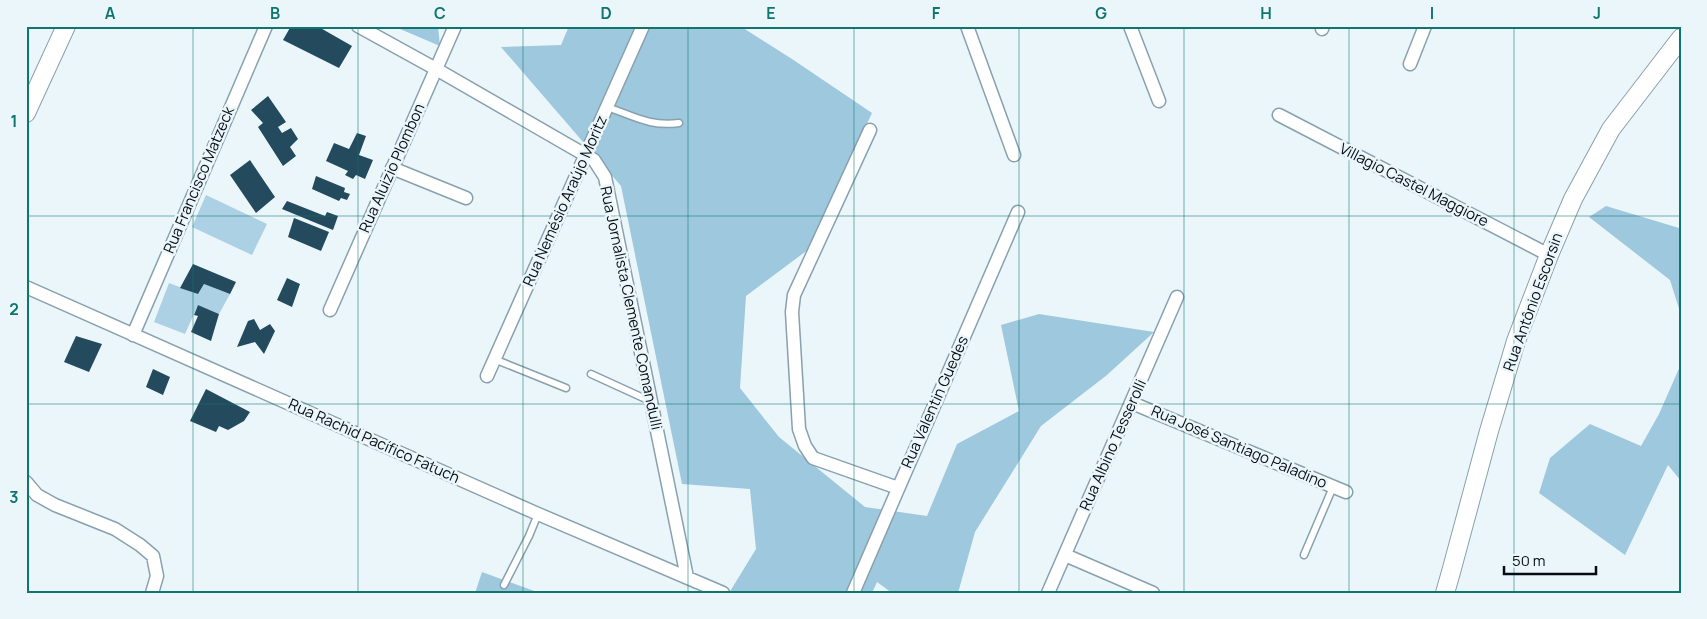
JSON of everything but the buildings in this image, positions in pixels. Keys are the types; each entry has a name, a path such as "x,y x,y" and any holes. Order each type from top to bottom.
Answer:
{"main road":[{"path":"26,113 66,26"},
{"name":"Rua Antônio Escorsin","path":"1445,593 1502,386 1516,342 1549,255 1573,199 1611,129 1681,38"}],"street":[{"name":"Rua Francisco Matzeck","path":"133,334 266,26"},
{"name":"Rua Jornalista Clemente Comandulli","path":"358,26 594,160 604,177 687,577"},
{"name":"Rua Aluizio Plombon","path":"330,310 455,26"},
{"name":"Rua Nemésio Araújo Moritz","path":"487,376 643,26"},
{"path":"967,26 1014,155"},
{"path":"1130,26 1159,101"},
{"path":"1410,64 1425,26"},
{"name":"Villagio Castel Maggiore","path":"1279,115 1549,255"},
{"path":"870,130 794,295 792,312 799,429 805,446 814,458 898,488"},
{"path":"392,168 466,198"},
{"name":"Rua Valentin Guedes","path":"853,593 1018,212"},
{"name":"Rua Rachid Pacífico Fatuch","path":"26,287 538,514 722,593"},
{"name":"Rua Albino Tesserolli","path":"1048,593 1177,297"},
{"name":"Rua José Santiago Paladino","path":"1132,403 1346,492"},
{"path":"26,482 32,495 115,529 153,556 157,576 152,593"},
{"path":"1065,555 1153,593"}],"lane":[{"path":"607,107 650,123 664,125 679,123"},
{"path":"494,359 566,388"},
{"path":"591,374 650,401"},
{"path":"1304,555 1333,487"},
{"path":"504,585 538,514"}],"shaded area":[{"path":"393,26 438,26 440,46"},
{"path":"569,26 740,26 872,113 809,249 746,296 740,388 779,437 865,507 927,516 957,444 1019,411 1001,325 1039,314 1154,332 1107,375 1041,426 975,532 958,593 892,593 877,582 872,593 729,593 756,549 750,489 682,484 621,186 501,47 561,45"},
{"path":"206,195 267,224 252,255 192,227"},
{"path":"1606,206 1679,228 1681,225 1681,315 1670,280 1589,217"},
{"path":"169,283 198,294 204,284 230,294 219,314 198,305 185,334 154,322"},
{"path":"1681,364 1681,481 1668,465 1625,555 1539,493 1550,458 1590,424 1641,446 1659,414"},
{"path":"482,572 540,593 475,593"}]}
